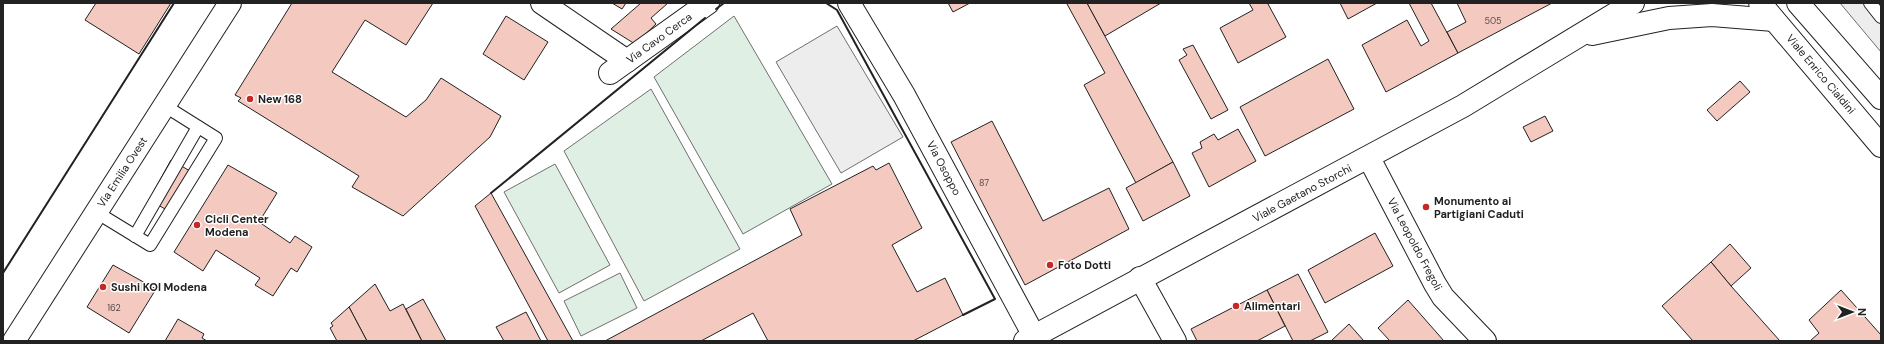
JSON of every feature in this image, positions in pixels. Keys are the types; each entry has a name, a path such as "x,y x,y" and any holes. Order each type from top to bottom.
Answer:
{"street":[{"name":"Via Emilia Ovest","path":"14,341 230,3"},
{"name":"Via Cavo Cerca","path":"542,3 619,67 708,3"},
{"name":"Via Osoppo","path":"849,3 904,95 1030,338"},
{"name":"Viale Gaetano Storchi","path":"1030,338 1140,278 1369,158 1497,87 1575,37 1633,3"},
{"name":"Viale Enrico Cialdini","path":"1760,3 1881,146"},
{"path":"1798,3 1881,98"},
{"name":"Viale Gaetano Storchi","path":"1575,37 1669,18 1712,15 1774,20"},
{"name":"Via Leopoldo Fregoli","path":"1369,158 1443,297 1485,341"},
{"path":"1140,278 1175,341"}],"lane":[{"path":"1870,3 1881,17"},
{"path":"96,212 150,245 216,138 165,106"},
{"path":"135,236 198,127"}],"green space":[{"path":"734,16 832,184 743,234 654,77"},
{"path":"651,89 740,249 644,301 564,151"},
{"path":"555,164 610,265 559,293 504,192"},
{"path":"620,273 637,308 581,336 564,301"}],"shaded area":[{"path":"1840,3 1881,3 1881,52"},
{"path":"837,26 903,137 841,173 776,62"}],"building":[{"path":"96,3 171,3 139,54 85,20"},
{"path":"292,3 433,3 406,45 365,20 332,72 406,117 426,100 441,78 501,116 490,137 403,216 352,187 359,176 238,101 241,98 235,95"},
{"path":"612,3 626,3 622,9"},
{"path":"641,3 668,3 651,18 656,24 635,44 611,29"},
{"path":"948,3 970,3 953,12"},
{"path":"1087,3 1173,162 1136,183 1084,85 1105,73 1067,4"},
{"path":"1087,3 1161,3 1105,36"},
{"path":"1249,3 1270,3 1268,4 1286,37 1238,63 1220,28 1253,10"},
{"path":"1340,3 1377,3 1348,19"},
{"path":"1409,3 1431,3 1458,53 1386,92 1362,45 1407,20 1421,46 1429,41"},
{"path":"1457,3 1552,3 1458,53 1447,32 1466,22"},
{"path":"506,16 548,42 524,80 483,54"},
{"path":"1193,45 1228,110 1211,119 1179,60 1187,55 1183,49"},
{"path":"1328,59 1354,109 1265,156 1240,107"},
{"path":"1740,81 1750,92 1717,121 1707,110"},
{"path":"1545,116 1553,131 1531,142 1523,127"},
{"path":"992,121 1043,221 1109,188 1129,229 1025,285 951,142"},
{"path":"1238,129 1256,161 1209,187 1192,153 1202,148 1200,142 1214,134 1218,140"},
{"path":"171,160 197,175 174,214 149,200"},
{"path":"1173,162 1190,196 1143,221 1126,188"},
{"path":"889,163 922,228 892,245 917,292 945,278 963,315 913,341 768,341 753,313 701,341 605,341 802,235 790,209 873,166 876,170"},
{"path":"228,165 277,193 259,222 290,243 295,236 312,247 297,272 291,268 273,296 255,285 260,278 216,250 203,271 174,252"},
{"path":"491,193 573,341 548,341 475,206"},
{"path":"1375,233 1393,266 1325,303 1308,270"},
{"path":"1730,244 1751,268 1731,286 1711,262"},
{"path":"1711,262 1780,341 1693,341 1662,306"},
{"path":"113,265 156,289 129,333 87,307"},
{"path":"1298,274 1328,332 1310,341 1293,341 1267,290"},
{"path":"375,284 390,311 403,304 422,341 367,341 349,307"},
{"path":"1267,290 1285,326 1257,341 1197,341 1191,329"},
{"path":"1841,290 1881,335 1881,341 1810,341 1819,333 1809,320"},
{"path":"423,299 446,341 422,341 406,309"},
{"path":"1408,300 1444,341 1390,341 1378,328"},
{"path":"349,307 367,341 337,341 330,328 333,326 331,323"},
{"path":"526,312 541,341 504,341 496,327"},
{"path":"178,319 204,334 202,338 207,341 165,341"},
{"path":"1349,324 1364,341 1331,341"}],"wall":[{"path":"3,273 174,3"},
{"path":"716,9 724,3"},
{"path":"826,3 837,10 995,299 963,315"},
{"path":"491,193 705,18"}],"place":[{"name":"New 168","path":"250,99"},
{"name":"Monumento ai Partigiani Caduti","path":"1426,207"},
{"name":"Cicli Center Modena","path":"197,225"},
{"name":"Foto Dotti","path":"1050,265"},
{"name":"Sushi KOI Modena","path":"103,287"},
{"name":"Alimentari","path":"1236,306"}]}
